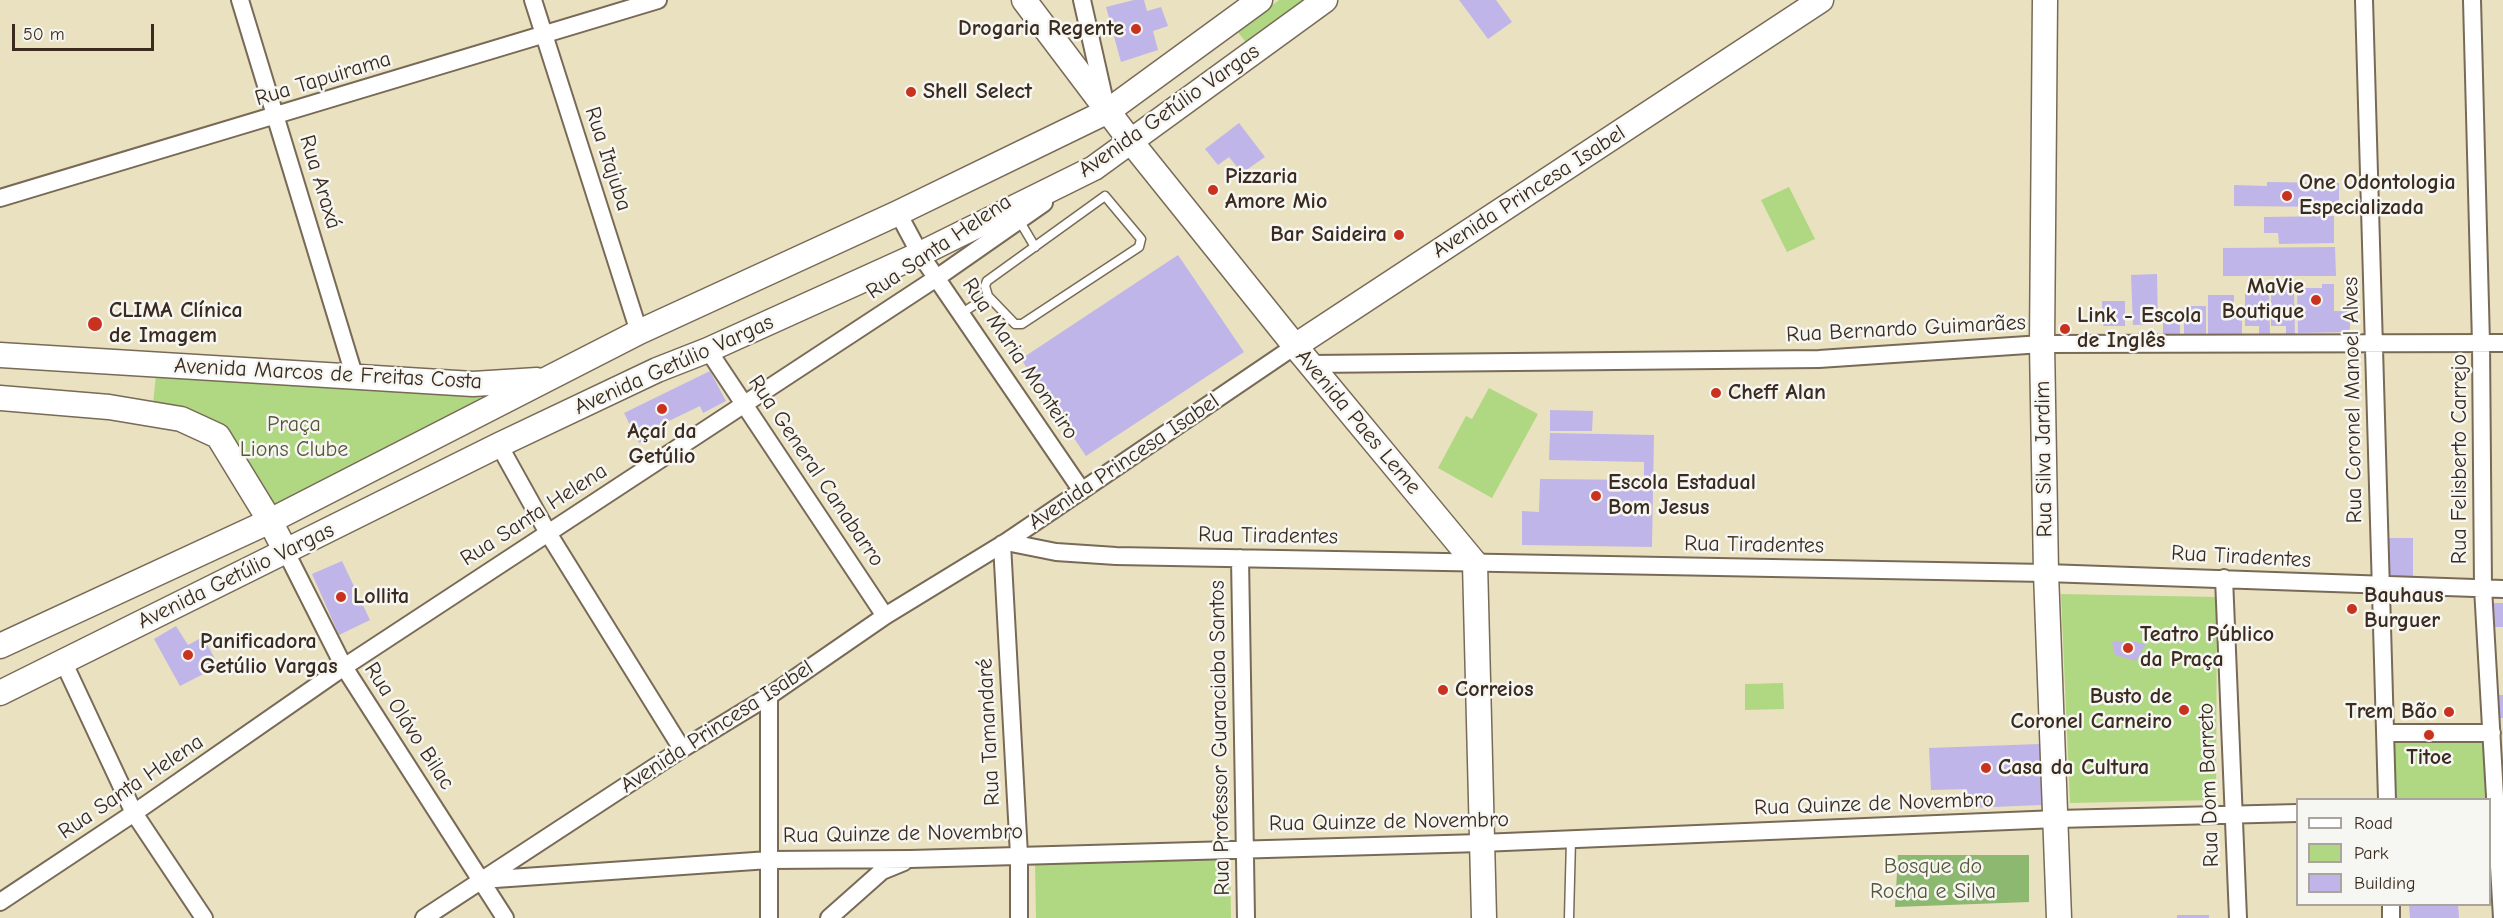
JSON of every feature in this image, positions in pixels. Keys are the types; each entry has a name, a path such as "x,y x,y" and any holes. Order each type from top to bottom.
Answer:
{"main road":[{"name":"Avenida Paes Leme","path":"1024,0 1132,143 1295,346 1475,563"},
{"name":"Avenida Getúlio Vargas","path":"0,646 270,521 585,362 639,332 898,213 1108,111 1260,0"},
{"name":"Avenida Getúlio Vargas","path":"0,693 500,445 657,370 708,350 920,254 1094,168 1132,143 1325,0"},
{"name":"Avenida Princesa Isabel","path":"1295,346 1821,0"},
{"name":"Rua Silva Jardim","path":"2045,0 2042,344 2046,573 2059,918"},
{"name":"Avenida Marcos de Freitas Costa","path":"0,355 473,384 549,379"},
{"path":"569,412 588,388 589,372 585,362"},
{"path":"0,398 109,407 181,419 218,436 270,521 286,552"},
{"path":"1475,563 1484,918"}],"street":[{"name":"Rua Araxá","path":"240,0 355,378"},
{"name":"Rua Itajuba","path":"533,0 639,332"},
{"name":"Rua Tapuirama","path":"0,198 658,0"},
{"path":"1082,0 1108,111"},
{"name":"Rua Coronel Manoel Alves","path":"2364,0 2379,587 2387,798"},
{"name":"Rua Felisberto Carrejo","path":"2472,0 2481,343 2483,588 2502,918"},
{"name":"Rua Santa Helena","path":"0,902 134,813 344,667 938,277 1094,168"},
{"name":"Rua Maria Monteiro","path":"898,213 920,254 938,277 1082,490"},
{"name":"Rua Bernardo Guimarães","path":"1311,364 1819,359 2042,344 2503,343"},
{"name":"Avenida Princesa Isabel","path":"424,918 682,749 769,696 885,616 1004,543 1295,346"},
{"name":"Rua General Canabarro","path":"708,350 885,616"},
{"path":"500,445 548,533 682,749"},
{"name":"Rua Tiradentes","path":"1004,543 1056,552 1240,558 2046,573 2503,590"},
{"name":"Rua Tamandaré","path":"1004,543 1019,918"},
{"name":"Rua Olávo Bilac","path":"286,552 344,667 505,918"},
{"name":"Rua Professor Guaraciaba Santos","path":"1240,558 1243,848 1246,918"},
{"name":"Rua Dom Barreto","path":"2224,578 2238,918"},
{"path":"63,661 134,813 204,918"},
{"path":"769,696 769,918"},
{"path":"2385,733 2492,733"},
{"name":"Rua Quinze de Novembro","path":"481,880 769,860 910,859 1481,843 2057,819 2296,813"},
{"path":"829,918 882,871 910,859"}],"lane":[{"path":"1105,196 1141,239 1139,247 1022,324 1016,324 988,296 985,286 987,281 1105,196"},
{"path":"1019,220 1035,247"},
{"path":"962,313 988,296"},
{"path":"1569,918 1571,839"}],"green space":[{"path":"1279,0 1310,0 1248,45 1237,31"},
{"path":"1789,187 1815,239 1787,252 1761,200"},
{"name":"Praça Lions Clube","path":"157,365 549,379 270,521 218,436 152,414"},
{"path":"1489,388 1538,414 1492,498 1438,468 1466,416 1472,419"},
{"path":"2061,594 2217,597 2216,800 2070,803"},
{"path":"1783,683 1784,709 1745,710 1745,684"},
{"path":"2484,739 2485,798 2392,798 2391,740"},
{"name":"Bosque do Rocha e Silva","path":"1898,855 2029,855 2029,902 1895,907"},
{"path":"1230,858 1231,918 1036,918 1035,863"}],"building":[{"name":"Drogaria Regente","path":"1134,0 1144,0 1147,11 1161,7 1168,26 1153,31 1158,50 1121,62 1106,7"},
{"path":"1459,0 1496,0 1512,22 1488,39"},
{"path":"1239,123 1265,157 1242,173 1229,157 1218,165 1205,149"},
{"name":"One Odontologia Especializada","path":"2267,182 2339,183 2339,207 2234,206 2234,185 2267,186"},
{"path":"2334,216 2334,243 2279,244 2278,233 2264,233 2264,217"},
{"path":"2335,247 2336,276 2223,276 2223,248"},
{"path":"1178,255 1244,352 1086,456 1021,359"},
{"path":"2157,274 2158,324 2133,325 2131,275"},
{"name":"MaVie Boutique","path":"2322,284 2334,284 2334,311 2350,311 2350,332 2298,333 2297,288 2322,288"},
{"path":"2245,290 2269,290 2270,336 2259,336 2259,326 2245,326"},
{"path":"2271,290 2294,290 2295,335 2286,335 2286,326 2271,326"},
{"path":"2208,295 2234,295 2234,307 2242,307 2242,337 2208,337"},
{"path":"2102,301 2125,301 2125,326 2103,326"},
{"path":"2184,306 2206,306 2206,334 2184,334"},
{"path":"2163,311 2180,311 2180,338 2163,338"},
{"name":"Açaí da Getúlio","path":"710,371 726,401 703,413 700,406 646,432 650,438 639,443 624,413"},
{"name":"Escola Estadual Bom Jesus","path":"1550,410 1593,411 1592,431 1550,431"},
{"name":"Escola Estadual Bom Jesus","path":"1550,433 1654,435 1652,547 1522,545 1522,511 1539,512 1540,479 1644,480 1644,462 1549,460"},
{"path":"2383,538 2413,538 2413,578 2384,579"},
{"name":"Lollita","path":"342,561 370,620 339,635 312,574"},
{"path":"2491,603 2503,603 2503,627 2491,627"},
{"name":"Panificadora Getúlio Vargas","path":"176,626 188,645 203,637 219,666 180,686 154,639"},
{"name":"Teatro Público da Praça","path":"2130,641 2146,644 2136,661 2115,655 2112,642"},
{"path":"2492,695 2503,695 2503,718 2498,718"},
{"name":"Casa da Cultura","path":"2040,744 2042,805 1968,808 1967,789 1931,790 1929,748"},
{"path":"2409,906 2458,906 2459,918 2410,918"},
{"path":"2177,915 2209,915 2209,918 2177,918"}],"place":[{"name":"Drogaria Regente","path":"1136,29"},
{"name":"Shell Select","path":"911,92"},
{"name":"Pizzaria Amore Mio","path":"1213,190"},
{"name":"One Odontologia Especializada","path":"2287,196"},
{"name":"Bar Saideira","path":"1399,235"},
{"name":"MaVie Boutique","path":"2316,300"},
{"name":"CLIMA Clínica de Imagem","path":"95,324"},
{"name":"Link - Escola de Inglês","path":"2065,329"},
{"name":"Cheff Alan","path":"1716,393"},
{"name":"Açaí da Getúlio","path":"662,409"},
{"name":"Escola Estadual Bom Jesus","path":"1596,496"},
{"name":"Lollita","path":"341,597"},
{"name":"Bauhaus Burguer","path":"2352,609"},
{"name":"Teatro Público da Praça","path":"2128,648"},
{"name":"Panificadora Getúlio Vargas","path":"188,655"},
{"name":"Correios","path":"1443,690"},
{"name":"Busto de Coronel Carneiro","path":"2184,710"},
{"name":"Trem Bão","path":"2449,712"},
{"name":"Titoe","path":"2429,735"},
{"name":"Casa da Cultura","path":"1986,768"}]}
